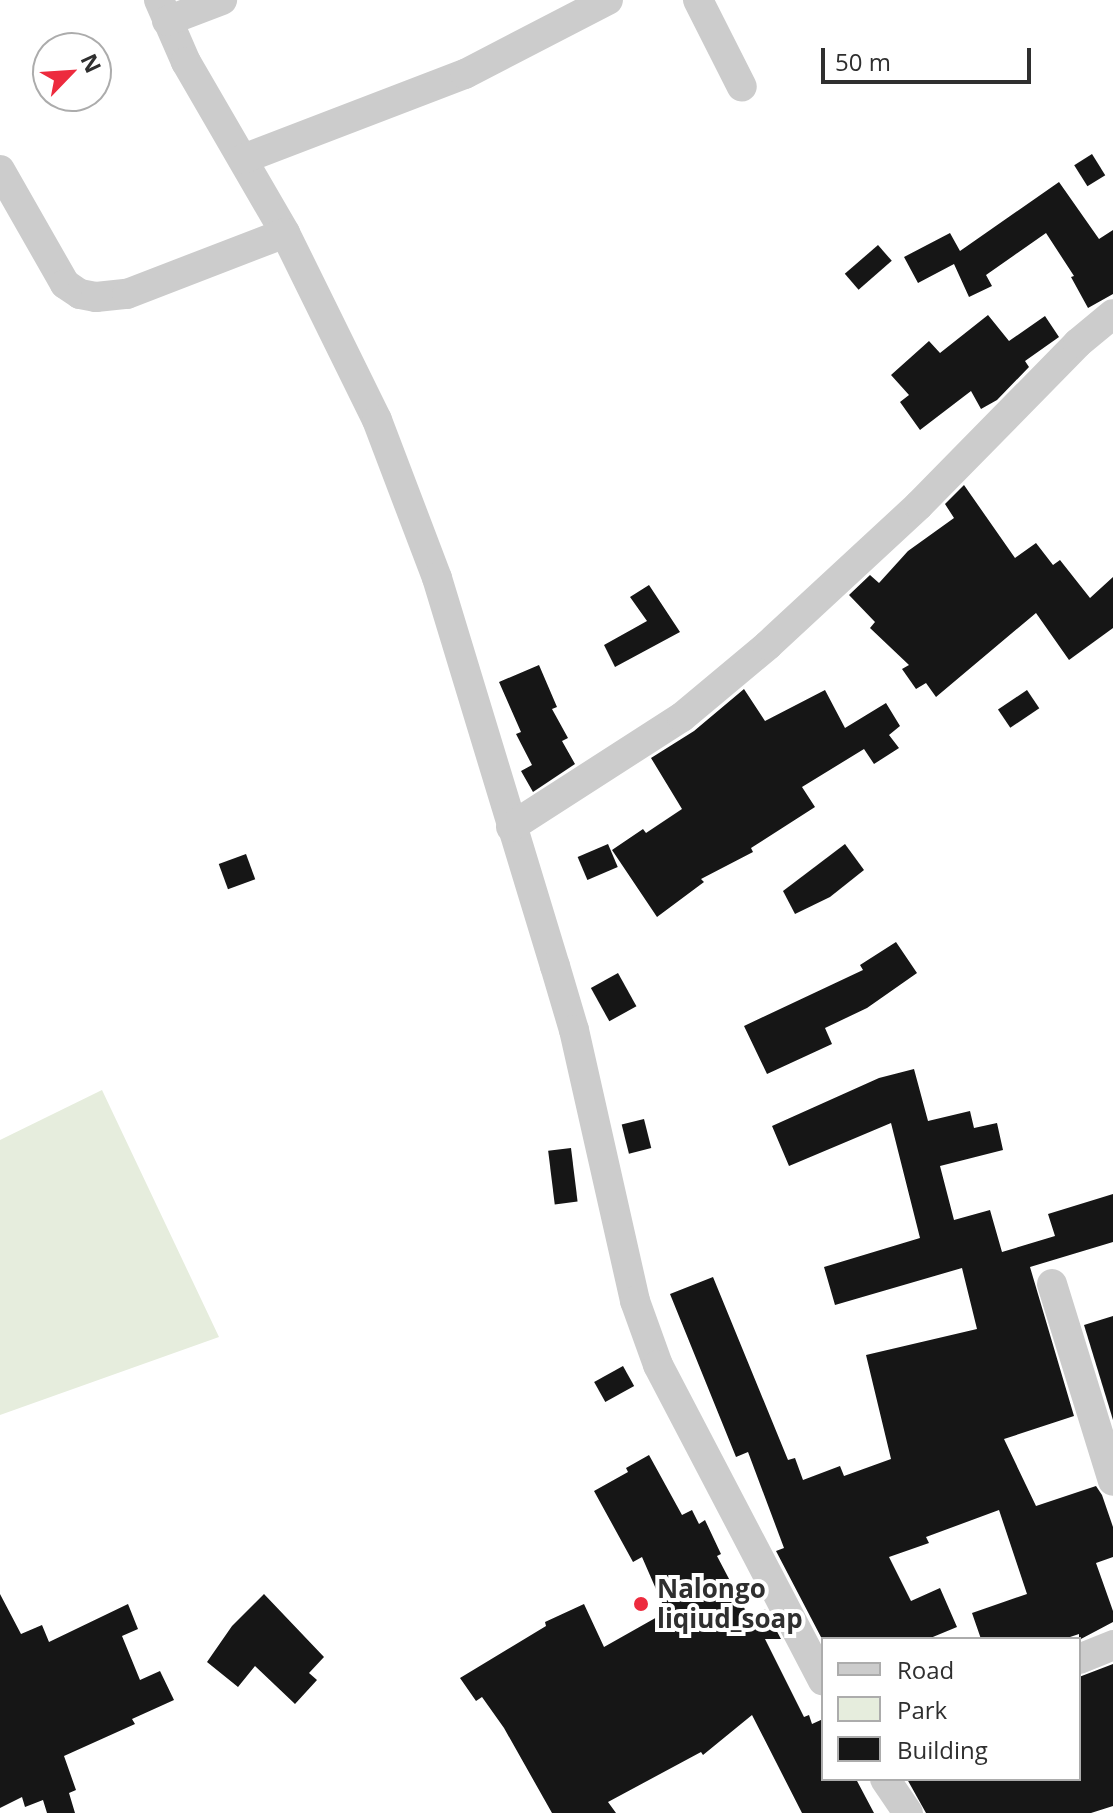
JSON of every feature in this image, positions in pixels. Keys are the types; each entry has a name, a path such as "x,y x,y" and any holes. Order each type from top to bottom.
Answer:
{"street":[{"path":"222,0 163,10 186,62 285,233 377,420 432,564 574,1030 635,1301 658,1365 821,1676"},
{"path":"243,159 465,74 608,0"},
{"path":"698,0 742,87"},
{"path":"0,170 65,284 80,294 96,297 127,294 285,233"},
{"path":"511,827 682,717 768,645 919,505 1078,343 1113,314"},
{"path":"1052,1284 1113,1481"},
{"path":"1081,1658 1113,1645"},
{"path":"886,1781 908,1813"}],"green space":[{"path":"102,1090 219,1337 0,1415 0,1140"}],"building":[{"path":"1092,154 1105,175 1087,186 1074,165"},
{"path":"1059,182 1099,239 1113,230 1113,294 1088,308 1071,277 1074,276 1046,233 986,275 992,286 969,297 954,264 918,283 904,257 950,233 960,251"},
{"path":"878,245 892,261 859,290 845,274"},
{"path":"988,315 1009,341 1045,316 1059,337 1025,361 1029,367 997,400 981,409 971,391 920,430 900,402 909,395 891,375 929,341 940,353"},
{"path":"964,485 1015,558 1036,543 1053,565 1060,560 1090,598 1113,577 1113,628 1069,660 1036,613 936,697 926,683 916,689 902,669 909,665 870,628 875,622 849,595 870,575 879,583 908,551 954,518 945,504"},
{"path":"649,585 680,632 615,667 604,645 647,621 630,597"},
{"path":"539,665 557,707 552,709 568,738 562,741 575,764 533,792 521,771 532,765 516,734 521,732 499,682"},
{"path":"744,689 765,721 825,690 845,728 886,703 900,726 889,735 899,748 874,764 864,749 802,787 815,807 751,848 753,852 701,879 704,882 657,917 612,850 643,829 646,833 682,809 651,758 694,731"},
{"path":"1027,690 1039,708 1010,728 998,710"},
{"path":"608,844 618,867 587,880 578,857"},
{"path":"845,844 864,870 830,897 795,914 783,891"},
{"path":"246,854 255,879 228,889 219,864"},
{"path":"896,942 917,973 867,1008 825,1028 832,1044 767,1074 744,1026 863,970 860,965"},
{"path":"618,973 636,1006 609,1021 591,988"},
{"path":"914,1069 928,1121 970,1111 974,1128 997,1123 1003,1150 940,1166 954,1220 990,1210 1002,1252 1055,1236 1048,1214 1113,1194 1113,1242 1030,1267 1074,1416 1004,1439 1036,1506 1096,1486 1102,1495 1113,1527 1113,1557 1096,1563 1113,1611 1113,1622 1081,1639 1079,1634 1070,1637 980,1637 972,1613 1027,1594 999,1510 926,1537 929,1543 889,1557 911,1601 940,1588 957,1627 933,1637 821,1637 776,1551 784,1548 748,1452 736,1457 670,1294 713,1277 788,1460 795,1458 803,1480 840,1466 844,1476 891,1459 866,1355 977,1329 962,1268 835,1305 824,1267 920,1238 891,1123 789,1166 772,1126 879,1078"},
{"path":"644,1119 651,1148 629,1154 622,1125"},
{"path":"571,1148 578,1202 555,1204 548,1151"},
{"path":"1113,1316 1113,1420 1084,1325"},
{"path":"623,1366 634,1386 605,1402 594,1382"},
{"path":"649,1455 682,1515 692,1510 699,1524 705,1520 721,1554 717,1556 749,1617 765,1609 781,1639 765,1639 804,1717 809,1715 812,1724 821,1720 821,1781 857,1781 874,1813 802,1813 752,1715 703,1755 701,1752 608,1802 616,1813 552,1813 504,1728 482,1697 476,1701 460,1678 546,1626 545,1622 584,1604 604,1647 666,1612 642,1557 633,1562 594,1491 628,1472 626,1468"},
{"path":"0,1594 21,1634 42,1625 49,1642 128,1604 138,1629 122,1636 140,1680 160,1671 174,1700 132,1719 135,1724 64,1756 76,1790 69,1793 75,1813 47,1813 43,1800 25,1807 22,1797 0,1808"},
{"path":"264,1594 324,1657 309,1673 317,1680 295,1704 255,1666 238,1687 207,1662 232,1626"},
{"path":"1113,1664 1113,1806 1091,1813 926,1813 908,1781 1081,1781 1081,1676"}],"place":[{"name":"Nalongo liqiud_soap","path":"641,1604"}]}
